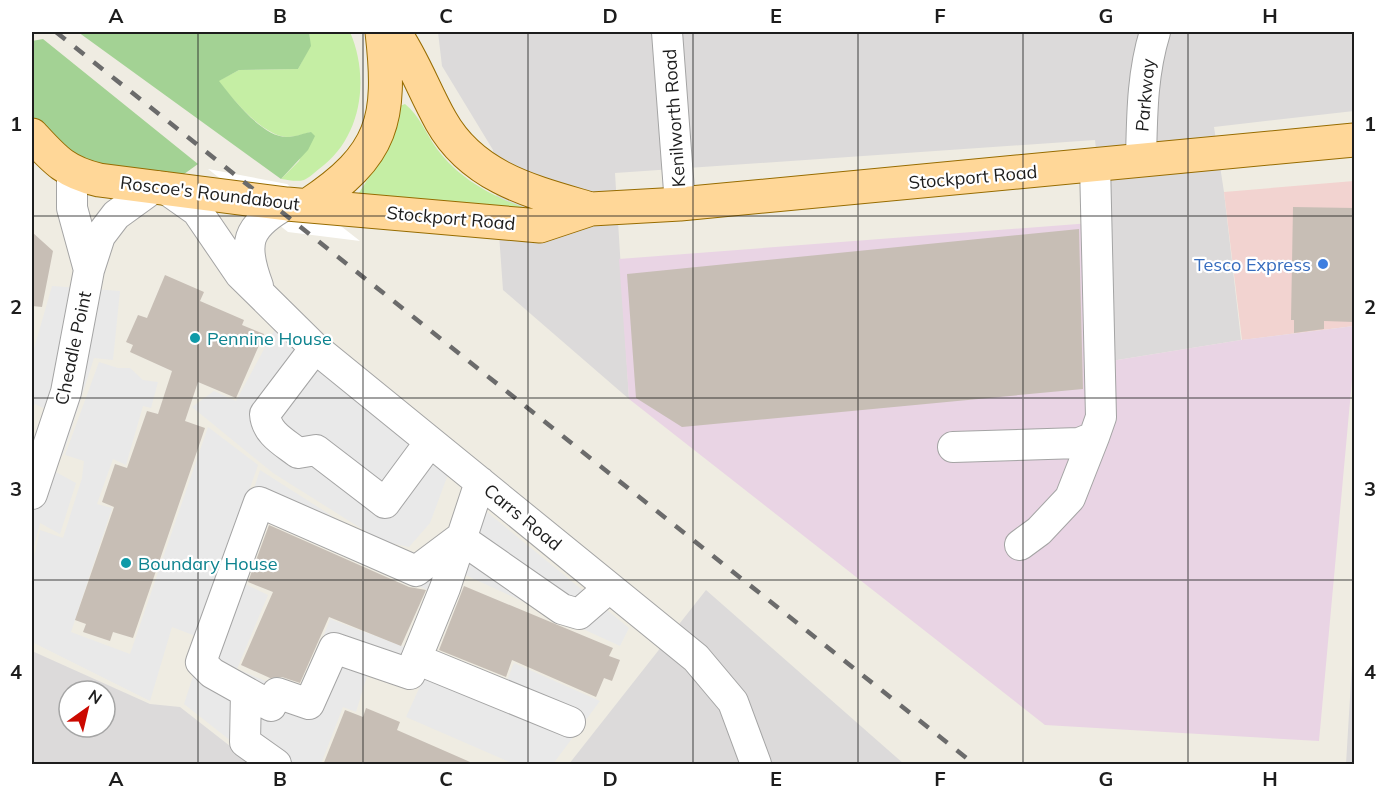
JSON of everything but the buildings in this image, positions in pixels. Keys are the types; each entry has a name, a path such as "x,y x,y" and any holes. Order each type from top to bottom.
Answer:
{"main road":[{"name":"Roscoe's Roundabout","path":"54,169 99,180 298,204 350,175 374,143 381,124 385,102 382,32"},
{"name":"Stockport Road","path":"394,32 413,59 441,122 466,153 502,180 520,189 591,209"},
{"path":"32,135 54,169"},
{"name":"Stockport Road","path":"298,204 540,226 591,209 680,204 1354,140"}],"street":[{"name":"Kenilworth Road","path":"668,32 680,204"},
{"name":"Parkway","path":"1141,160 1144,84 1147,58 1155,32"},
{"path":"1020,544 1039,531 1070,498 1101,417 1095,164"},
{"name":"Cheadle Point","path":"54,169 72,208 89,270"},
{"name":"Carrs Road","path":"159,186 197,211 240,274 315,348 696,658 733,702 748,760"},
{"name":"Cheadle Point","path":"32,494 66,392 89,270 100,236 116,215 159,186"},
{"name":"Carrs Road","path":"260,292 249,263 249,241 260,222 298,204"},
{"path":"315,348 265,414 266,424 273,433 298,453 316,450 385,503 430,442"},
{"path":"954,447 1079,443 1094,437"},
{"path":"460,538 416,571 259,502 201,662 212,673 271,706 277,693 309,704 334,648 410,674 445,588 480,482"},
{"path":"460,538 562,609 579,614 609,588"},
{"path":"416,659 570,722"},
{"path":"246,692 245,742 276,765"}],"shaded area":[{"path":"438,32 1354,32 1354,111 1214,127 1241,340 1111,361 1104,222 1095,140 615,173 629,399 503,290 493,150 442,66"},
{"path":"1354,181 1354,326 1242,340 1224,192"},
{"path":"1104,222 1111,361 1241,340 1354,326 1354,358 1319,741 1045,725 629,399 619,259"},
{"path":"52,286 120,291 113,360 94,358 64,452 54,471 76,483 60,534 40,523 32,555 32,446 46,409 32,403 33,352"},
{"path":"275,329 450,469 430,523 409,547 381,541 273,473 192,407 214,391 236,401"},
{"path":"99,362 118,368 130,368 143,380 158,382 151,408 143,406 126,465 113,459 97,504 112,508 71,632 130,654 208,427 258,465 198,637 172,627 150,701 117,684 117,679 106,679 32,642 32,566 40,530 63,538 82,478 84,461 65,455"},
{"path":"260,470 379,546 413,552 448,567 437,594 261,518 237,580 268,595 237,669 301,696 330,619 410,649 401,671 372,660 356,712 343,707 321,764 260,764 184,704"},
{"path":"487,512 629,628 620,646 461,573"},
{"path":"706,590 904,764 569,764"},
{"path":"1354,631 1354,764 1346,764"},
{"path":"32,651 94,679 57,679 57,739 117,739 117,689 150,704 180,707 253,764 32,764"},
{"path":"432,660 504,688 514,663 600,701 553,764 514,764 406,717"}],"green space":[{"path":"78,32 309,32 311,46 298,69 239,70 219,81 249,116 269,131 278,136 288,137 311,132 315,136 308,150 281,179"},
{"path":"309,32 350,32 360,68 358,106 345,141 333,156 304,180 281,179 299,161 311,132 288,137 269,131 249,116 218,81 239,70 298,69 310,46"},
{"path":"43,39 198,164 173,182 95,162 76,155 59,144 44,131 32,115 32,41"},
{"path":"405,104 419,120 437,149 459,172 499,197 543,214 357,196 380,160 395,108"}],"pier":[{"path":"208,169 287,184 360,241 288,232"}],"railway":[{"path":"56,32 974,764"}],"place":[{"name":"Tesco Express","path":"1323,264"},
{"name":"Pennine House","path":"195,338"},
{"name":"Boundary House","path":"126,563"}]}
